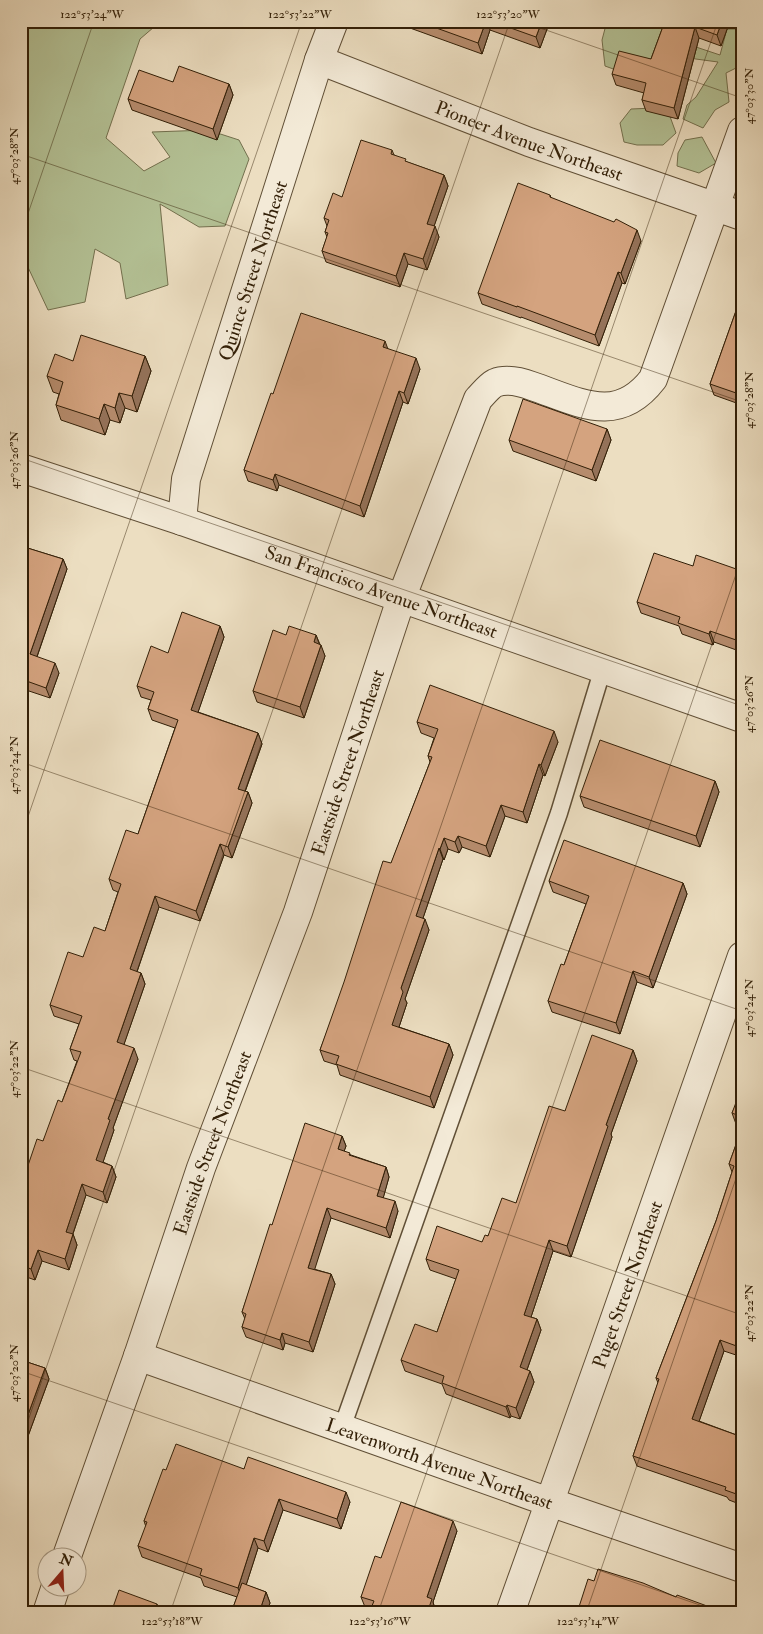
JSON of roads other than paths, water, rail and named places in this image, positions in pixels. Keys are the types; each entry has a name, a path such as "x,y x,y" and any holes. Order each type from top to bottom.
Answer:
{"street":[{"name":"Quince Street Northeast","path":"182,521 184,485 319,60 334,21"},
{"name":"Pioneer Avenue Northeast","path":"319,60 529,142 742,216"},
{"name":"Eastside Street Northeast","path":"71,1546 138,1356 201,1168 298,912 402,599 478,399 495,384 508,380 521,382 590,406 608,406 626,402 643,392 653,378 742,131"},
{"name":"San Francisco Avenue Northeast","path":"21,468 182,521 742,718"},
{"name":"Puget Street Northeast","path":"510,1613 742,956"},
{"name":"Leavenworth Avenue Northeast","path":"138,1356 742,1568"},
{"path":"47,1613 53,1596"}],"lane":[{"path":"342,1428 559,813 602,668"}]}
